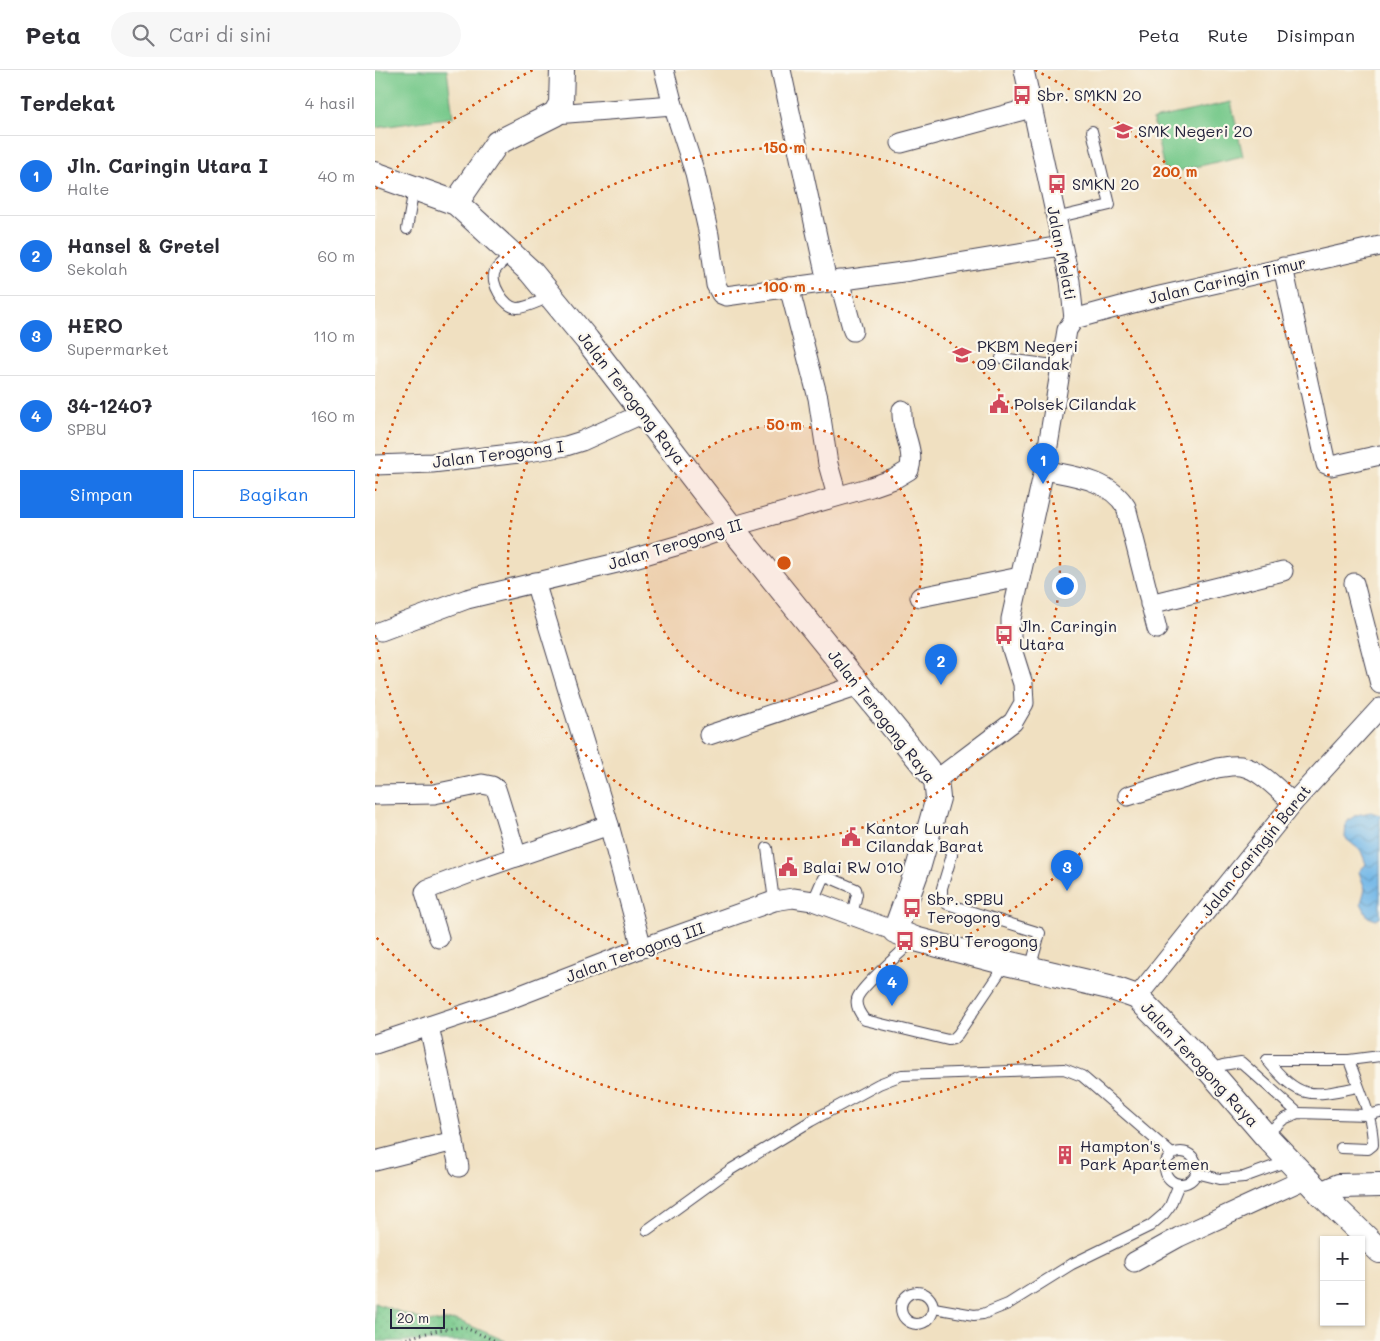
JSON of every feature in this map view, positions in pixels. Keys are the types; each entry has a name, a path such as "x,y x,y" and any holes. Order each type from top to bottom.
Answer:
{"street":[{"path":"555,114 561,104 561,70"},
{"path":"664,70 673,105 695,172 709,235 717,285 721,294 726,296 910,271 1061,246"},
{"path":"781,70 833,281 853,331"},
{"name":"Jalan Melati","path":"1024,70 1070,281 1074,319"},
{"path":"456,203 497,143 555,114 673,105"},
{"path":"901,143 1031,108"},
{"name":"Jalan Terogong Raya","path":"375,174 456,203 531,272 644,413 731,526 936,780 938,798 919,865 905,935 1006,963 1109,987 1137,997 1209,1070 1265,1135 1380,1251"},
{"name":"Jalan Caringin Timur","path":"1074,319 1151,298 1380,246"},
{"path":"1283,267 1326,464 1331,466 1380,455"},
{"path":"789,287 818,398 828,464 837,496"},
{"path":"936,780 1013,722 1024,703 1023,684 1011,646 1011,619 1044,470 1067,330 1074,319"},
{"name":"Jalan Terogong II","path":"381,631 450,604 630,560 686,543 731,526 884,482 909,470 912,458 901,420 902,410"},
{"name":"Jalan Terogong I","path":"375,465 432,463 566,446 582,441 644,413"},
{"path":"1044,470 1105,486 1121,498 1126,507 1157,629"},
{"path":"1150,604 1283,571"},
{"path":"921,597 1020,577"},
{"path":"535,582 609,825 642,948"},
{"path":"1354,583 1380,684"},
{"path":"709,735 859,685"},
{"name":"Jalan Caringin Barat","path":"1137,997 1293,803 1380,708"},
{"path":"1128,796 1217,768 1241,766 1258,773 1293,803"},
{"path":"375,795 434,794 482,784 492,786 498,795 517,857"},
{"path":"439,938 426,890 477,870 609,825"},
{"name":"Jalan Terogong III","path":"375,1044 510,999 642,948 774,901 793,898 813,900 905,935"},
{"path":"429,1026 459,1167"},
{"path":"375,1161 454,1141"},
{"path":"1134,1262 1179,1237 1314,1186 1380,1185"}],"lane":[{"path":"1055,218 1110,205 1093,131"},
{"path":"407,229 415,188"},
{"path":"512,255 495,271 493,278 495,286 508,306 515,308 523,307 551,296"},
{"path":"1001,358 1062,366"},
{"path":"925,845 946,847 951,850 952,855 942,896 947,904 1040,933 1029,968"},
{"path":"767,848 774,901"},
{"path":"813,900 823,878 828,877 856,889 857,894 852,915"},
{"path":"905,935 857,997 859,1014 865,1020 948,1040 953,1038 958,1034 1006,963"},
{"path":"1358,1087 1317,1094 1304,1093 1294,1088 1280,1076 1267,1060 1349,1060 1380,1056"},
{"path":"1341,1148 1368,1149 1373,1145 1368,1114 1349,1060"},
{"path":"1209,1070 1241,1062 1298,1112"},
{"path":"647,1230 730,1170 771,1145 836,1107 887,1080 902,1075 1065,1069 1073,1071 1082,1076 1172,1154"},
{"path":"1265,1135 1284,1119 1298,1112 1368,1114 1380,1112"},
{"path":"1183,1152 1196,1162 1196,1173 1189,1182 1179,1184 1169,1179 1166,1174 1165,1163 1172,1154 1183,1152"},
{"path":"1196,1173 1221,1179 1244,1176 1289,1160"},
{"path":"934,1308 974,1315 983,1314 1008,1304 1072,1264 1151,1226 1170,1206 1179,1184"}],"path":[{"path":"397,1341 438,1330 463,1327 496,1341"}],"green space":[{"path":"447,70 453,117 375,128 375,71"},
{"path":"1231,102 1243,156 1165,174 1153,119"},
{"path":"375,1303 428,1322 457,1320 506,1341 375,1341"}],"water":[{"path":"1371,812 1380,815 1380,918 1376,920 1368,917 1361,903 1365,889 1359,872 1366,864 1361,851 1345,838 1346,822 1356,815"}],"place":[{"name":"Sbr. SMKN 20","path":"1022,95"},
{"name":"SMK Negeri 20","path":"1123,131"},
{"name":"SMKN 20","path":"1057,184"},
{"name":"PKBM Negeri 09 Cilandak","path":"962,355"},
{"name":"Polsek Cilandak","path":"999,404"},
{"name":"Jln. Caringin Utara I","path":"1043,484"},
{"name":"Jln. Caringin Utara","path":"1004,635"},
{"name":"Hansel & Gretel","path":"941,685"},
{"name":"Kantor Lurah Cilandak Barat","path":"851,837"},
{"name":"Balai RW 010","path":"788,867"},
{"name":"HERO","path":"1067,891"},
{"name":"Sbr. SPBU Terogong","path":"912,908"},
{"name":"SPBU Terogong","path":"905,941"},
{"name":"34-12407","path":"892,1006"},
{"name":"Hampton's Park Apartemen","path":"1065,1155"}]}
